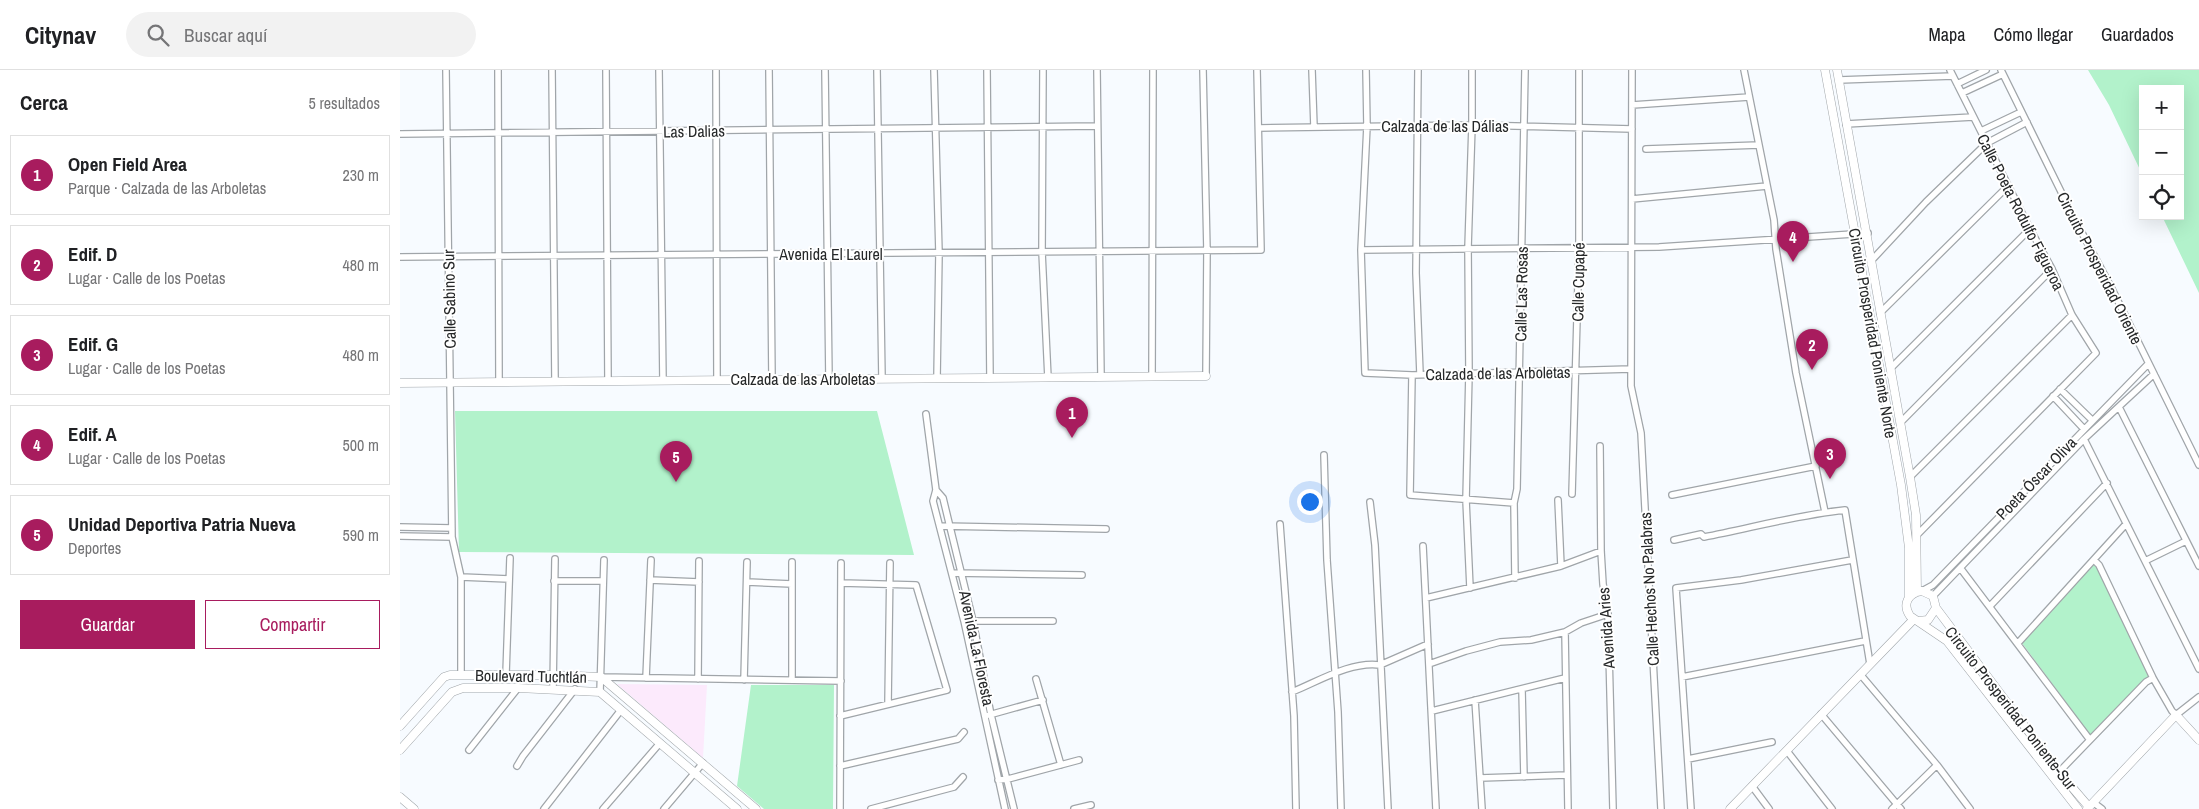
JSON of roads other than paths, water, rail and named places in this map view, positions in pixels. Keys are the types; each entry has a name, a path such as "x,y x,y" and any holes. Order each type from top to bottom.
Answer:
{"street":[{"name":"Calle Sabino Sur","path":"446,70 452,537 461,577 461,674"},
{"path":"498,70 499,382"},
{"path":"552,70 555,381"},
{"path":"606,70 608,381"},
{"path":"659,70 663,381"},
{"path":"716,70 717,380"},
{"path":"769,70 772,380"},
{"path":"825,70 829,379"},
{"path":"877,70 882,379"},
{"path":"934,70 939,253 937,378"},
{"path":"987,70 990,378"},
{"path":"1043,70 1042,252 1048,378"},
{"path":"1097,70 1101,377"},
{"path":"1152,377 1154,251 1153,70"},
{"path":"1203,70 1207,251 1206,376"},
{"path":"1257,70 1259,128"},
{"path":"1312,70 1314,127"},
{"path":"1366,70 1367,126 1361,250 1632,248 1868,233"},
{"path":"1418,70 1417,249 1420,374"},
{"path":"1470,588 1466,500 1469,373 1468,248 1472,70"},
{"name":"Calle Las Rosas","path":"1515,578 1514,503 1517,489 1525,70"},
{"name":"Calle Cupapé","path":"1572,494 1579,248 1579,70"},
{"name":"Calle Hechos No Palabras","path":"1632,70 1631,386 1641,433 1662,809"},
{"path":"1744,70 1776,238 1796,373 1825,512"},
{"name":"Circuito Prosperidad Poniente Norte","path":"1825,70 1906,517 1909,548 1909,597"},
{"name":"Circuito Prosperidad Poniente Norte","path":"1837,70 1868,233 1880,313 1910,477 1916,515 1920,592"},
{"path":"1957,84 1986,70"},
{"path":"1962,93 2002,72"},
{"name":"Circuito Prosperidad Oriente","path":"2002,72 2199,466"},
{"path":"1839,80 1951,73"},
{"name":"Calle Poeta Rodulfo Figueroa","path":"1951,73 2052,269 2072,315 2096,353 2060,389"},
{"path":"1632,105 1749,97"},
{"path":"1981,131 2021,112"},
{"path":"1846,124 1973,117"},
{"path":"1872,260 1926,202 1987,142 2027,122"},
{"name":"Calzada de las Dálias","path":"1259,128 1472,125 1632,129"},
{"name":"Las Dalias","path":"400,134 1097,126"},
{"name":"Avenida El Laurel","path":"400,257 1261,250 1259,128"},
{"path":"1646,150 1759,145"},
{"path":"1632,199 1767,186"},
{"path":"1880,313 2008,186"},
{"path":"1891,368 2030,229"},
{"name":"Calzada de las Arboletas","path":"1361,250 1365,373 1412,375 1631,370"},
{"path":"1900,423 2052,269"},
{"path":"1910,477 2072,315"},
{"name":"Poeta Óscar Oliva","path":"1920,592 1933,585 2148,364"},
{"name":"Poeta Óscar Oliva","path":"1933,596 2084,439 2154,374"},
{"path":"1412,375 1410,495 1514,503"},
{"name":"Calzada de las Arboletas","path":"400,383 1206,376"},
{"path":"1916,536 2060,389 2092,420"},
{"path":"2053,396 2084,429"},
{"path":"2119,407 2199,566"},
{"name":"Avenida La Floresta","path":"926,414 936,490 933,502 941,526 964,621 1005,809"},
{"path":"2084,439 2199,669"},
{"name":"Avenida Aries","path":"1600,446 1601,551 1603,584 1608,614 1614,809"},
{"path":"1324,455 1326,560 1335,674 1341,809"},
{"path":"1672,495 1816,466"},
{"path":"1990,606 2107,483"},
{"name":"Avenida La Floresta","path":"936,490 943,498 962,574 991,715 1014,809"},
{"path":"1558,500 1561,566"},
{"path":"1370,502 1375,546 1388,809"},
{"path":"1674,540 1701,534 1704,537 1825,512 1846,510 1852,560 1870,664"},
{"path":"1280,524 1292,692 1296,809"},
{"path":"2018,643 2095,561 2126,524"},
{"path":"941,526 1106,529"},
{"path":"400,528 452,528"},
{"path":"400,536 452,537"},
{"path":"2145,561 2186,541"},
{"path":"1422,546 1436,809"},
{"path":"1426,598 1561,566 1601,551"},
{"path":"506,674 510,558"},
{"path":"553,689 555,559"},
{"path":"600,692 604,560"},
{"path":"646,678 651,560"},
{"path":"1690,809 1676,588 1741,580 1852,560"},
{"path":"698,679 699,561"},
{"path":"2095,561 2099,565 2153,678 2172,710 2199,740"},
{"path":"744,680 747,562"},
{"path":"792,562 792,680"},
{"path":"840,809 841,563"},
{"path":"888,704 890,563"},
{"path":"1961,569 2090,740"},
{"path":"952,574 1082,575"},
{"path":"461,577 509,579"},
{"path":"650,580 699,582"},
{"path":"554,581 603,581"},
{"path":"747,582 792,584"},
{"path":"840,716 947,690 916,585 841,583"},
{"path":"1920,592 1933,596 1936,608 1928,620 1916,620 1907,612 1906,607 1909,597 1920,592"},
{"name":"Circuito Prosperidad Poniente-Sur","path":"1936,608 2059,772 2090,806"},
{"path":"1429,664 1500,642 1531,640 1565,632 1581,623 1608,614"},
{"path":"1730,809 1860,674 1916,620"},
{"name":"Circuito Prosperidad Poniente-Sur","path":"1916,620 1948,641 2078,809"},
{"path":"964,621 1053,621"},
{"path":"1565,632 1568,809"},
{"path":"1682,677 1865,641"},
{"path":"1292,692 1348,668 1360,665 1380,665 1428,644"},
{"path":"972,664 980,663"},
{"name":"Boulevard Tuchtlán","path":"401,724 444,677 461,674 506,674 601,678 756,809"},
{"path":"1860,674 1937,765 1970,809"},
{"path":"601,678 840,681"},
{"path":"1432,711 1565,678"},
{"path":"2059,772 2146,682 2153,678"},
{"path":"1036,679 1061,765"},
{"name":"Boulevard Tuchtlán","path":"400,750 452,692 463,688 575,689 600,692 732,807"},
{"path":"469,750 518,688"},
{"path":"518,766 523,756 575,689"},
{"path":"1522,690 1524,777"},
{"path":"2102,809 2090,806 2176,715 2199,697"},
{"path":"984,716 1043,700"},
{"path":"1475,700 1482,809"},
{"path":"544,809 621,710"},
{"path":"1822,714 1897,808 1937,765"},
{"path":"401,724 415,734"},
{"path":"840,766 958,738 964,732"},
{"path":"1688,759 1772,742"},
{"path":"603,809 660,743"},
{"path":"1786,751 1832,809"},
{"path":"998,780 1079,760"},
{"path":"664,809 702,763"},
{"path":"1480,778 1566,775"},
{"path":"871,809 954,787 963,777"},
{"path":"1752,786 1769,809"},
{"path":"400,797 414,809"},
{"path":"1074,809 1091,805"}],"place":[{"name":"Edif. A","path":"1793,262"},
{"name":"Edif. D","path":"1812,370"},
{"name":"Open Field Area","path":"1072,438"},
{"name":"Edif. G","path":"1830,479"},
{"name":"Unidad Deportiva Patria Nueva","path":"676,482"}]}
